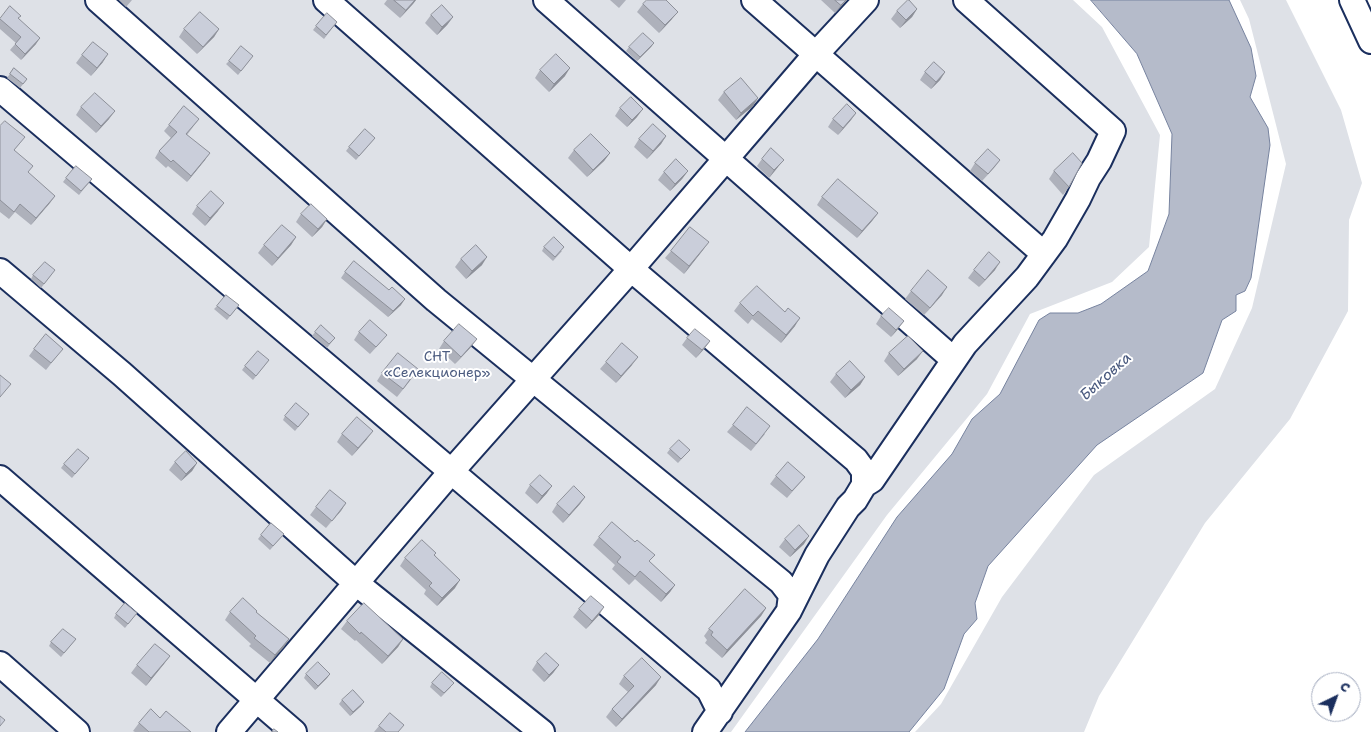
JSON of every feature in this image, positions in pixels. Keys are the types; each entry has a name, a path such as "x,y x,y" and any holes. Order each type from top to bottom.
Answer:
{"street":[{"path":"98,0 436,300 781,582 791,594 789,611"},
{"path":"326,0 630,269 856,460 864,470 864,485"},
{"path":"546,0 954,360"},
{"path":"754,0 1044,254"},
{"path":"229,732 450,473 534,380 816,54 866,0"},
{"path":"705,732 789,611 817,555 848,507 855,500 864,485 872,480 965,344 1026,277 1055,239 1078,200 1088,178 1099,162 1113,131 966,0"},
{"path":"1352,0 1371,41"},
{"path":"0,89 450,473 709,690 720,712"},
{"path":"0,271 122,374 356,583 542,732"},
{"path":"0,478 294,732"},
{"path":"0,664 77,732"}],"green space":[{"name":"СНТ «Селекционер»","path":"0,0 1073,0 1102,27 1160,135 1149,247 1112,282 1030,314 987,394 887,515 731,732 0,732"},
{"path":"1240,0 1286,0 1341,110 1362,183 1349,220 1348,311 1290,419 1205,523 1099,696 1084,732 915,732 941,704 1002,597 1094,475 1215,389 1252,308 1286,164 1249,19"}],"water":[{"name":"Быковка","path":"1091,0 1229,0 1251,48 1256,76 1250,97 1268,128 1270,145 1251,278 1245,291 1236,295 1236,311 1222,320 1203,373 1097,445 988,566 975,603 977,619 964,634 944,689 909,732 745,732 818,639 897,517 952,454 972,419 1000,394 1039,320 1050,313 1078,313 1101,304 1148,271 1169,214 1172,134 1137,54"}],"building":[{"path":"394,0 415,0 406,10"},
{"path":"647,0 666,0 678,12 665,25 643,4"},
{"path":"835,0 846,0 841,5"},
{"path":"908,0 917,9 906,20 897,11"},
{"path":"442,5 453,17 442,27 431,15"},
{"path":"10,6 21,16 18,18 40,38 25,54 15,44 21,37 0,19"},
{"path":"200,12 219,29 203,47 184,29"},
{"path":"327,13 337,22 326,35 316,26"},
{"path":"643,33 654,43 640,57 629,47"},
{"path":"93,42 108,54 97,68 82,55"},
{"path":"241,46 253,56 241,71 229,61"},
{"path":"556,54 570,68 554,84 540,70"},
{"path":"934,62 945,72 936,82 925,72"},
{"path":"14,68 27,79 23,84 10,74"},
{"path":"741,78 758,98 741,113 724,92"},
{"path":"95,93 115,111 101,126 81,107"},
{"path":"631,97 643,109 632,120 620,108"},
{"path":"847,104 856,113 843,128 833,119"},
{"path":"184,106 199,119 186,134 210,153 191,176 173,160 171,162 159,151 177,132 169,125"},
{"path":"5,121 25,137 14,150 33,166 28,172 55,196 36,218 20,204 14,212 0,200 0,126"},
{"path":"653,124 666,136 653,151 639,139"},
{"path":"365,129 375,138 359,156 349,147"},
{"path":"591,134 610,153 593,170 574,150"},
{"path":"771,148 784,160 774,170 762,159"},
{"path":"988,149 1000,160 988,174 975,163"},
{"path":"1073,153 1082,163 1069,187 1054,171"},
{"path":"676,159 688,171 675,184 664,172"},
{"path":"76,166 92,179 81,191 66,178"},
{"path":"838,179 878,213 862,231 822,197"},
{"path":"211,191 224,203 210,218 197,206"},
{"path":"311,204 327,219 318,229 301,214"},
{"path":"282,225 296,237 278,258 264,245"},
{"path":"690,227 709,242 689,266 671,251"},
{"path":"554,237 564,247 555,257 544,247"},
{"path":"476,245 487,257 472,271 461,259"},
{"path":"989,252 1000,262 985,280 974,270"},
{"path":"354,261 389,290 392,287 405,299 393,311 345,272"},
{"path":"45,262 55,270 44,284 33,275"},
{"path":"928,270 947,287 930,308 911,291"},
{"path":"757,286 785,312 788,308 800,318 786,335 758,311 753,316 740,303"},
{"path":"226,295 239,305 230,316 217,306"},
{"path":"889,308 904,321 896,330 881,316"},
{"path":"370,320 387,335 376,347 359,332"},
{"path":"459,324 477,339 461,357 444,341"},
{"path":"321,325 335,338 329,344 315,332"},
{"path":"695,329 710,341 702,350 687,338"},
{"path":"46,334 63,349 51,363 34,349"},
{"path":"908,336 923,351 904,369 889,353"},
{"path":"622,343 638,357 621,376 606,362"},
{"path":"258,351 269,360 256,376 245,366"},
{"path":"398,353 418,369 403,389 382,373"},
{"path":"850,361 865,377 851,390 836,374"},
{"path":"0,375 11,384 0,397"},
{"path":"296,403 309,414 298,427 285,416"},
{"path":"747,407 770,426 756,444 733,425"},
{"path":"357,417 373,431 358,448 342,434"},
{"path":"679,440 690,450 681,459 670,449"},
{"path":"78,449 89,458 75,474 64,464"},
{"path":"186,451 197,463 186,474 175,462"},
{"path":"788,462 805,477 792,491 776,476"},
{"path":"540,475 552,486 542,496 530,485"},
{"path":"574,486 585,497 569,515 557,504"},
{"path":"330,490 346,503 332,521 316,507"},
{"path":"612,522 635,542 637,540 655,555 649,561 675,585 666,594 640,571 635,577 617,562 621,557 599,537"},
{"path":"271,523 284,534 273,546 261,535"},
{"path":"799,525 809,536 795,550 785,539"},
{"path":"422,540 436,553 434,555 460,580 442,598 429,586 432,583 405,558"},
{"path":"745,589 766,608 727,650 711,635 713,632 709,629"},
{"path":"591,596 604,607 592,621 579,609"},
{"path":"243,598 256,612 289,639 275,655 254,638 256,636 230,612"},
{"path":"125,603 137,613 128,624 116,614"},
{"path":"364,603 403,639 388,656 347,621"},
{"path":"63,629 76,639 64,653 51,642"},
{"path":"155,644 170,656 151,678 137,665"},
{"path":"546,653 559,665 549,675 537,662"},
{"path":"642,658 661,677 622,719 612,709 634,686 624,676"},
{"path":"318,662 330,674 318,686 306,674"},
{"path":"442,672 454,683 444,693 432,683"},
{"path":"353,690 364,702 353,712 342,700"},
{"path":"151,709 160,718 166,711 191,732 149,732 139,723"},
{"path":"390,713 404,725 398,732 386,732 379,726"},
{"path":"0,716 5,720 0,726"}]}
